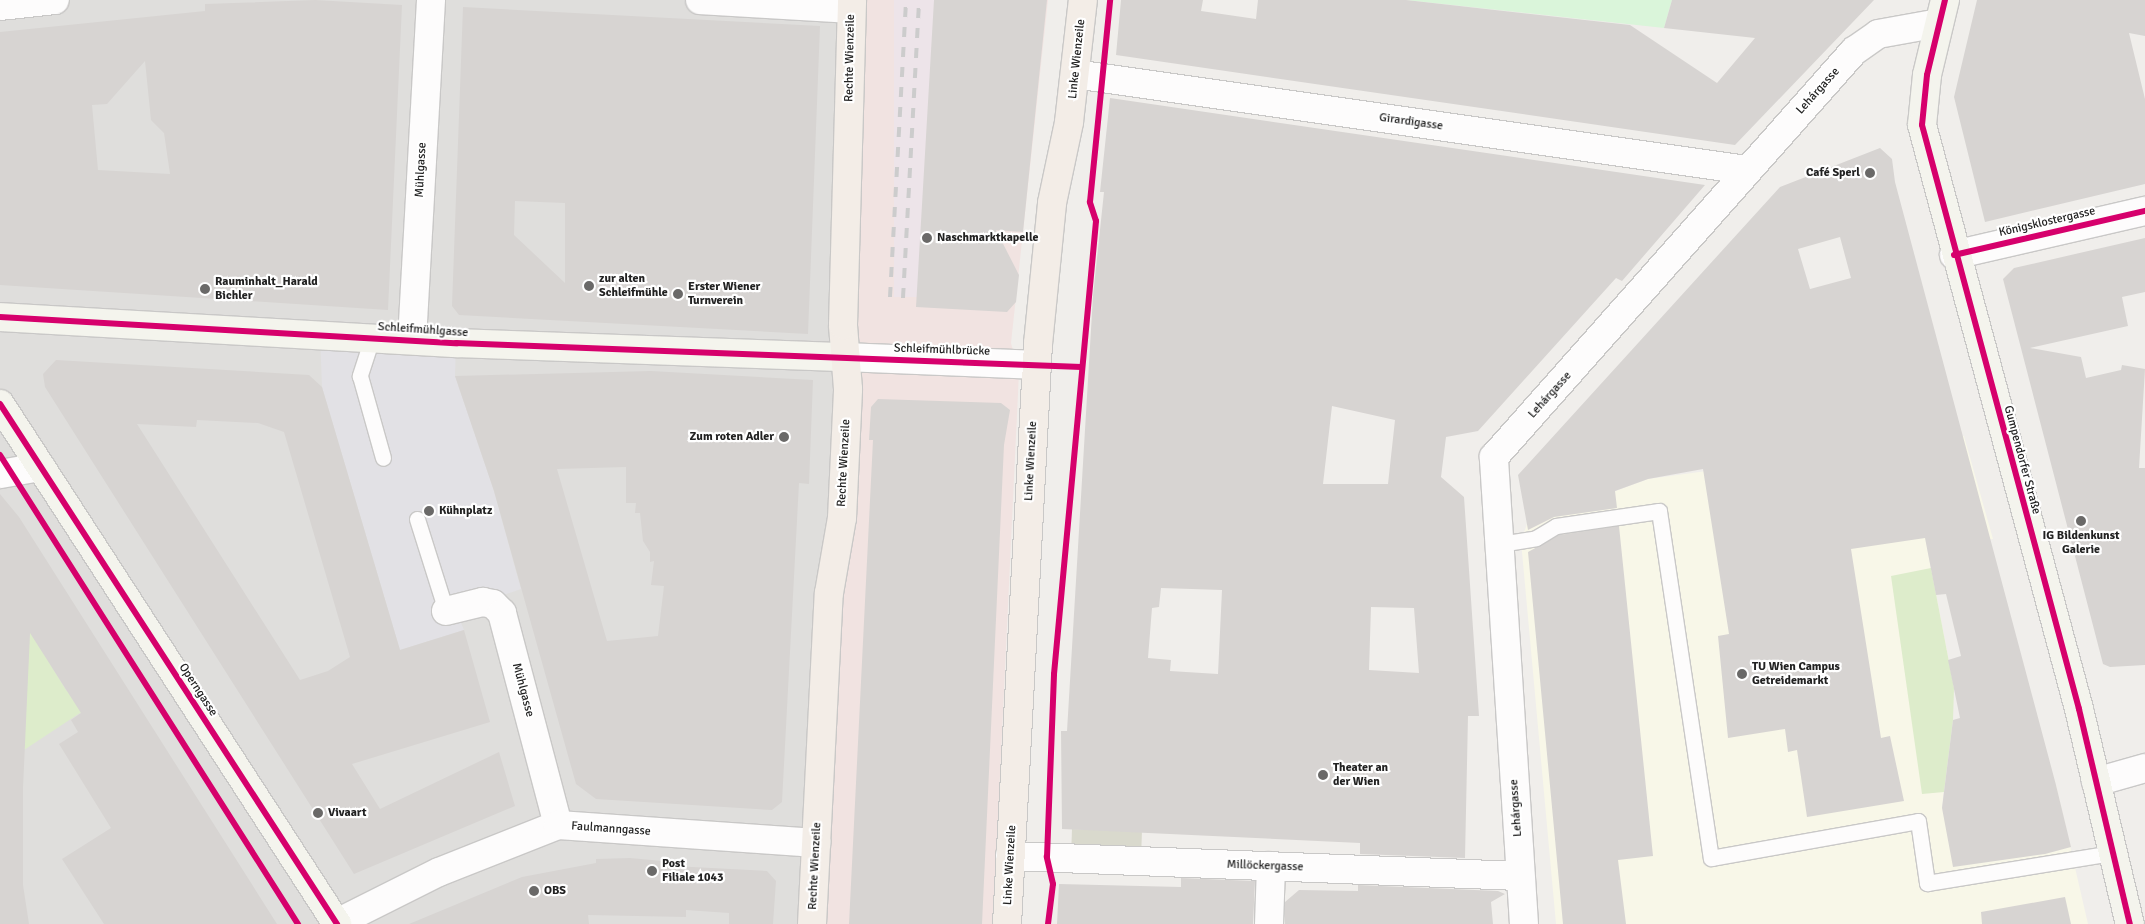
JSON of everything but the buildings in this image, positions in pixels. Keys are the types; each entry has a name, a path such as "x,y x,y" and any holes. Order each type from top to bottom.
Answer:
{"main road":[{"name":"Linke Wienzeile","path":"1007,924 1037,365 1052,203 1075,74 1083,0"},
{"name":"Rechte Wienzeile","path":"812,924 829,593 842,518 852,4"}],"street":[{"path":"0,6 55,0"},
{"name":"Mühlgasse","path":"412,340 431,0"},
{"path":"700,0 852,4"},
{"name":"Lehárgasse","path":"1524,924 1494,457 1720,206 1746,170 1854,51 1878,34 1942,12"},
{"name":"Gumpendorfer Straße","path":"1942,12 1927,75 1922,126 1954,256 2096,782 2130,924"},
{"name":"Girardigasse","path":"1075,74 1746,170"},
{"name":"Königsklostergasse","path":"1954,256 2145,211"},
{"name":"Schleifmühlgasse","path":"0,317 412,340 846,357"},
{"name":"Schleifmühlbrücke","path":"846,357 1037,365"},
{"name":"Operngasse","path":"0,404 336,924"},
{"path":"0,474 40,467"},
{"name":"Mühlgasse","path":"446,611 483,602 494,604 502,613 558,825"},
{"path":"2096,782 2145,768"},
{"name":"Faulmanngasse","path":"336,924 487,851 558,825 816,843"},
{"name":"Millöckergasse","path":"1010,856 1520,876"},
{"path":"1269,924 1271,866"}],"lane":[{"path":"372,338 360,376 384,458"},
{"path":"1500,544 1536,538 1556,526 1659,511 1711,858 1918,821 1927,883 2113,854"},
{"path":"418,519 446,611"}],"shaded area":[{"path":"0,0 861,0 861,924 0,924"},
{"path":"861,0 1048,0 1011,343 1019,372 993,924 814,924"},
{"path":"894,0 934,0 934,297 894,297"},
{"name":"Kühnplatz","path":"320,335 456,343 455,376 493,488 521,589 483,602 459,618 464,630 400,650 322,387"},
{"name":"TU Wien Campus Getreidemarkt","path":"1964,436 1993,539 1927,547 1954,688 1942,808 2056,785 2088,924 1556,924 1521,541 1527,524 1648,479"},
{"path":"1072,829 1142,831 1141,872 1071,870"}],"green space":[{"path":"1406,0 1672,0 1664,28"},
{"path":"1931,568 1954,688 1953,720 1944,792 1922,794 1891,576"},
{"path":"30,627 52,655 50,664 66,690 86,709 24,750"}],"railway":[{"path":"890,297 906,0"},
{"path":"903,298 919,0"}],"cycle path":[{"path":"1048,924 1053,884 1047,857 1054,674 1096,221 1090,202 1110,0"},
{"path":"1945,0 1927,75 1922,125 2079,709 2130,924"},
{"path":"1954,255 2145,211"},
{"path":"0,317 456,343 1082,367"},
{"path":"0,404 337,924"},
{"path":"0,455 298,924"}],"place":[{"name":"Café Sperl","path":"1870,173"},
{"name":"Naschmarktkapelle","path":"927,238"},
{"name":"zur alten Schleifmühle","path":"589,286"},
{"name":"Rauminhalt_Harald Bichler","path":"205,289"},
{"name":"Erster Wiener Turnverein","path":"678,294"},
{"name":"Zum roten Adler","path":"784,437"},
{"name":"Kühnplatz","path":"429,511"},
{"name":"IG Bildenkunst Galerie","path":"2081,521"},
{"name":"TU Wien Campus Getreidemarkt","path":"1742,674"},
{"name":"Theater an der Wien","path":"1323,775"},
{"name":"Vivaart","path":"318,813"},
{"name":"Post Filiale 1043","path":"652,871"},
{"name":"OBS","path":"534,891"}]}
